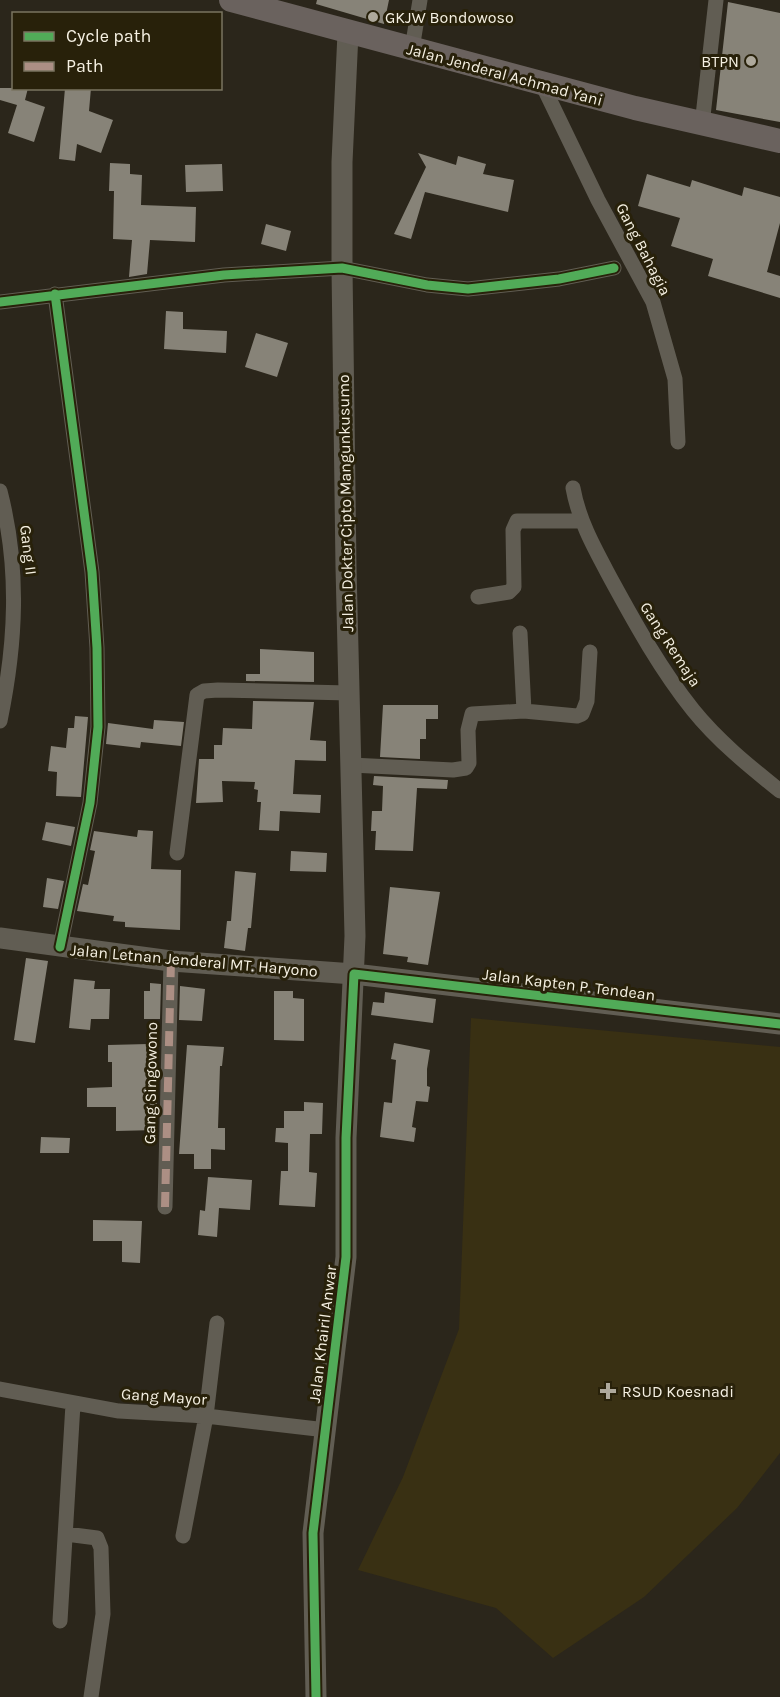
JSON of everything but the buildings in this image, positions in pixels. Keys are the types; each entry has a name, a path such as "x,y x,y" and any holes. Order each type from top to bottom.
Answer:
{"main road":[{"name":"Jalan Jenderal Achmad Yani","path":"231,0 553,87 702,125 780,141"},
{"name":"Jalan Dokter Cipto Mangunkusumo","path":"348,33 342,162 342,268 354,974"},
{"name":"Jalan Letnan Jenderal MT. Haryono","path":"0,938 171,961 354,974"},
{"name":"Jalan Kapten P. Tendean","path":"354,974 780,1024"},
{"name":"Jalan Khairil Anwar","path":"316,1697 313,1533 346,1257 346,1138 354,974"}],"street":[{"path":"412,49 420,0"},
{"path":"702,125 716,0"},
{"name":"Gang Bahagia","path":"553,87 598,200 652,302 675,379 678,442"},
{"path":"0,302 224,275 342,268 427,285 468,289 559,279 614,268"},
{"path":"54,294 93,572 98,648 98,727 90,803 60,947"},
{"name":"Gang Remaja","path":"573,488 582,521 618,592 669,678 694,711 728,748 780,791"},
{"name":"Gang II","path":"0,491 16,594 14,640 0,721"},
{"path":"478,597 506,593 514,587 513,530 517,521 582,521"},
{"path":"520,633 524,711"},
{"path":"351,765 462,770 469,763 468,730 472,714 524,711 577,716 582,714 587,701 590,652"},
{"path":"177,853 195,701 200,693 218,690 349,693"},
{"name":"Gang Singowono","path":"165,1207 171,961"},
{"path":"183,1536 206,1416 217,1323"},
{"name":"Gang Mayor","path":"0,1389 119,1412 206,1416 326,1430"},
{"path":"60,1621 73,1404"},
{"path":"66,1534 97,1538 100,1548 103,1614 91,1697"}],"shaded area":[{"name":"RSUD Koesnadi","path":"471,1018 780,1047 780,1453 737,1508 644,1597 553,1658 496,1608 358,1570 403,1477 459,1329"}],"marked path":[{"path":"165,1207 171,961"}],"cycle path":[{"path":"0,302 224,275 342,268 427,285 468,289 559,279 614,268"},
{"path":"55,294 92,572 97,648 98,727 90,803 60,947"},
{"path":"316,1697 313,1533 346,1257 346,1138 354,974 780,1024"}],"place":[{"name":"GKJW Bondowoso","path":"373,17"},
{"name":"BTPN","path":"751,61"},
{"name":"RSUD Koesnadi","path":"608,1391"}]}
